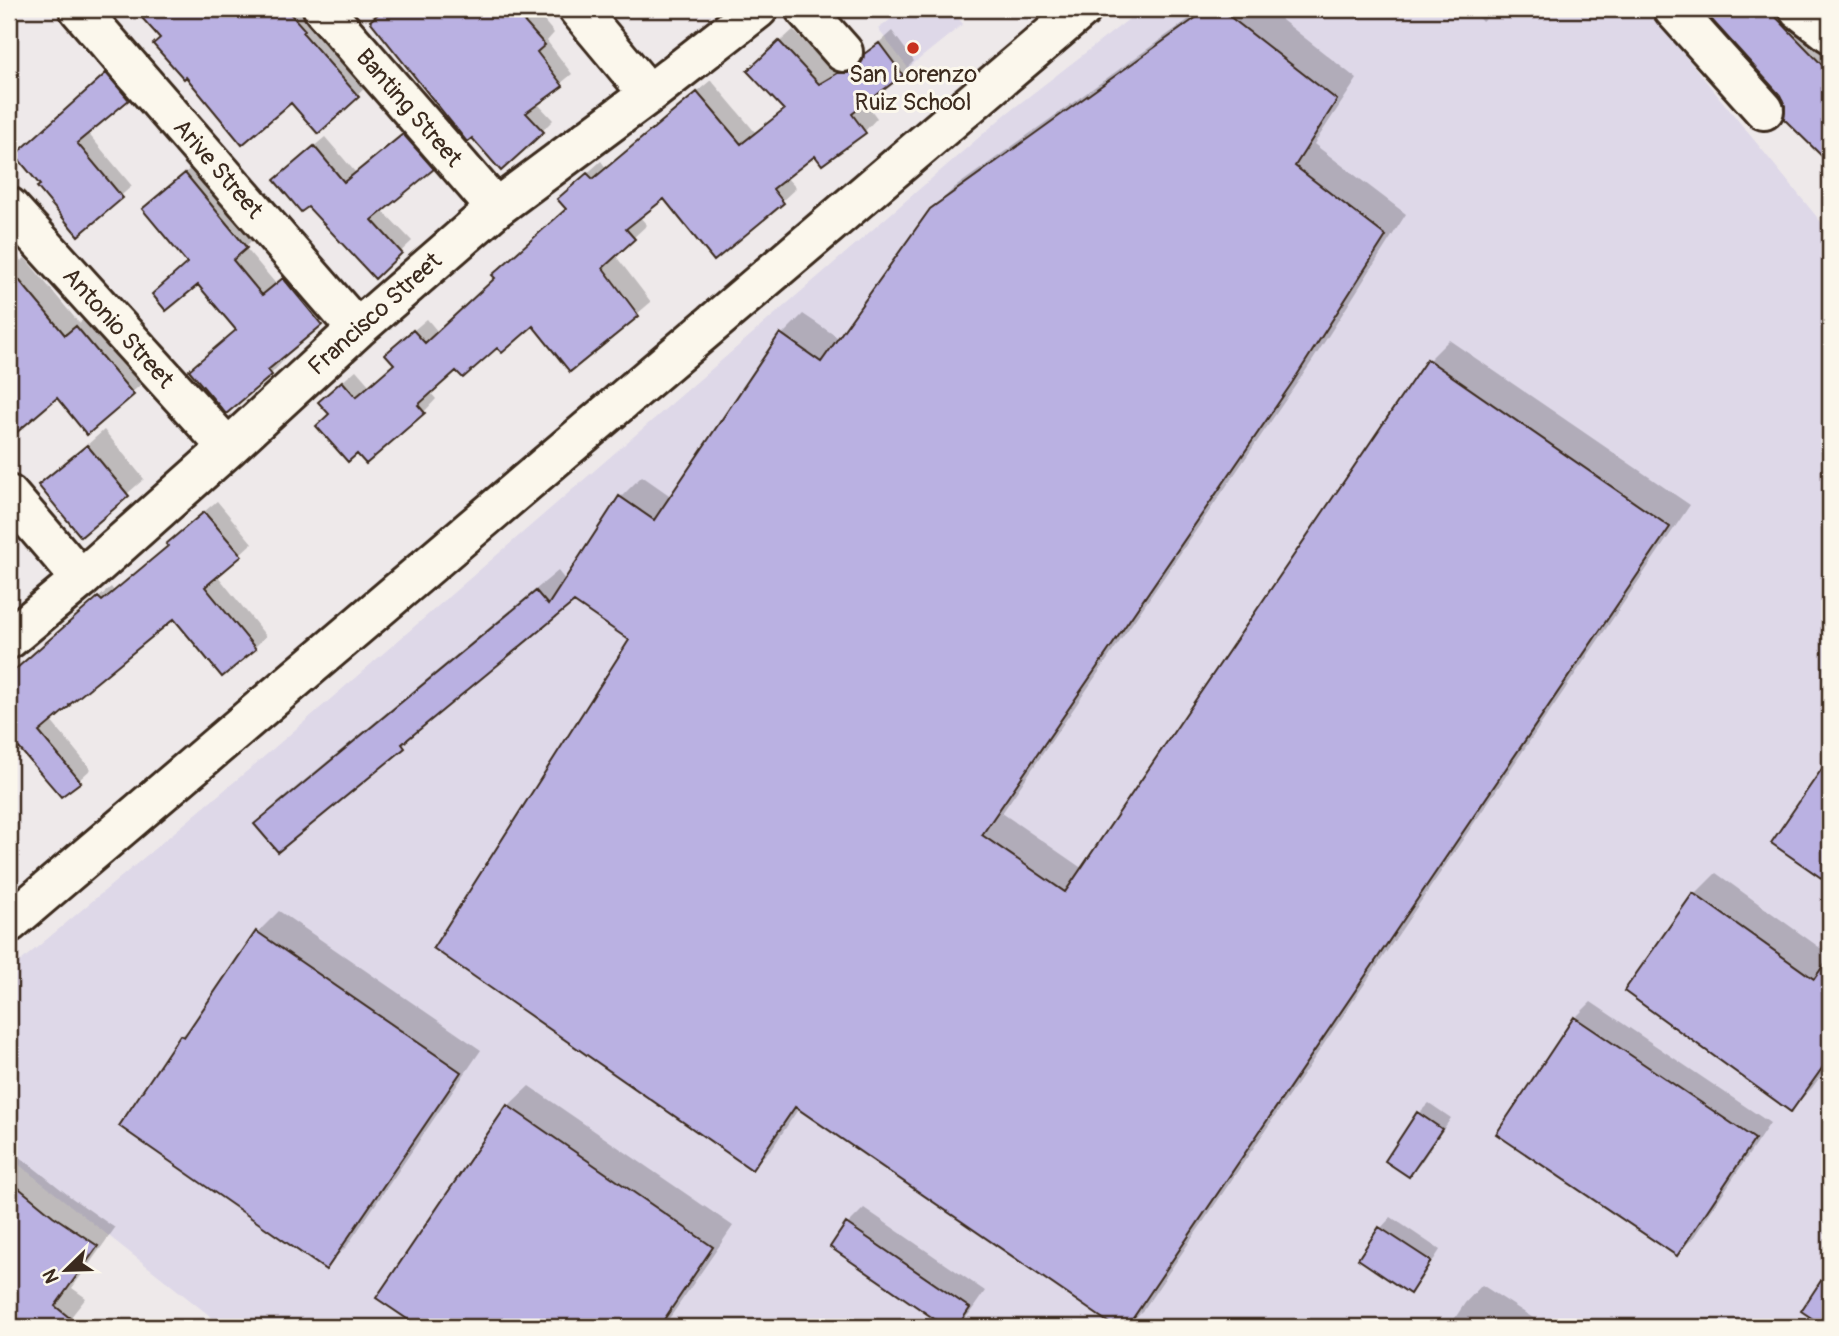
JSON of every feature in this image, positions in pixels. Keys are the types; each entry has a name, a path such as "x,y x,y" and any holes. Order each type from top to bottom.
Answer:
{"street":[{"name":"Arive Street","path":"79,9 357,329"},
{"name":"Banting Street","path":"323,9 496,208"},
{"path":"578,9 649,94"},
{"name":"Francisco Street","path":"9,639 81,579 357,329 496,208 758,9"},
{"path":"805,9 843,52"},
{"path":"9,923 1082,9"},
{"path":"1673,9 1764,110"},
{"path":"1799,9 1830,33"},
{"name":"Antonio Street","path":"9,207 228,448"},
{"path":"9,495 81,579"}],"shaded area":[{"name":"San Lorenzo Ruiz School","path":"904,9 951,9 963,24 908,68 878,29"},
{"path":"1142,9 1612,9 1620,18 1635,9 1647,9 1830,233 1830,1327 224,1327 9,1157 9,971 259,761 1006,114"}],"building":[{"path":"134,9 286,9 305,30 303,33 359,97 318,134 291,103 242,145 186,77 184,79 153,44 160,38"},
{"path":"384,9 513,9 545,45 537,52 563,86 526,113 544,132 501,171 472,138 467,142 370,21"},
{"path":"1208,9 1220,9 1337,100 1295,166 1386,236 1292,383 982,835 1065,892 1427,359 1670,527 1127,1327 1115,1327 795,1107 752,1170 433,948 629,640 574,602 402,744 405,748 278,852 254,824 536,591 548,605 619,496 654,520 780,333 821,362 930,209"},
{"path":"1721,9 1768,9 1830,73 1830,164 1784,119 1785,106 1780,95 1711,19"},
{"path":"779,41 819,84 838,73 857,69 864,54 879,43 903,75 852,114 866,133 822,165 815,156 773,189 784,203 714,261 664,199 626,229 635,239 603,268 639,316 570,372 533,326 502,353 497,348 463,378 456,371 418,405 425,413 366,464 357,454 348,462 316,426 329,414 318,402 342,381 356,397 394,364 385,354 413,330 425,343 495,278 492,275 566,209 557,199 587,173 593,179 697,92 741,144 784,110 747,71"},
{"path":"106,73 129,100 77,143 123,198 78,236 37,187 40,185 15,155"},
{"path":"403,134 434,169 372,220 402,253 375,279 308,207 301,212 274,180 314,146 344,182"},
{"path":"185,173 247,248 233,260 262,295 283,278 322,325 268,370 272,375 226,414 189,370 236,330 198,285 166,311 152,294 187,263 142,209"},
{"path":"9,268 65,335 76,326 134,395 87,435 57,398 9,439"},
{"path":"87,445 129,496 81,537 38,485"},
{"path":"204,512 242,556 205,587 256,649 222,677 174,619 39,732 81,782 61,797 19,748 9,757 9,675 98,597 102,601 168,546 166,544"},
{"path":"1830,757 1830,884 1771,843"},
{"path":"1693,893 1814,979 1830,956 1830,1057 1791,1112 1624,991"},
{"path":"256,931 461,1072 326,1270 119,1126 180,1035 184,1037"},
{"path":"1574,1017 1755,1139 1677,1256 1496,1134"},
{"path":"507,1105 713,1247 659,1327 419,1327 376,1298"},
{"path":"1417,1112 1442,1129 1409,1177 1385,1161"},
{"path":"9,1180 53,1216 98,1246 55,1306 81,1327 25,1327 9,1314"},
{"path":"846,1223 970,1308 957,1327 946,1327 830,1247"},
{"path":"1379,1227 1431,1261 1410,1294 1358,1259"},
{"path":"1830,1267 1830,1327 1825,1327 1801,1311"}],"place":[{"name":"San Lorenzo Ruiz School","path":"913,48"}]}
